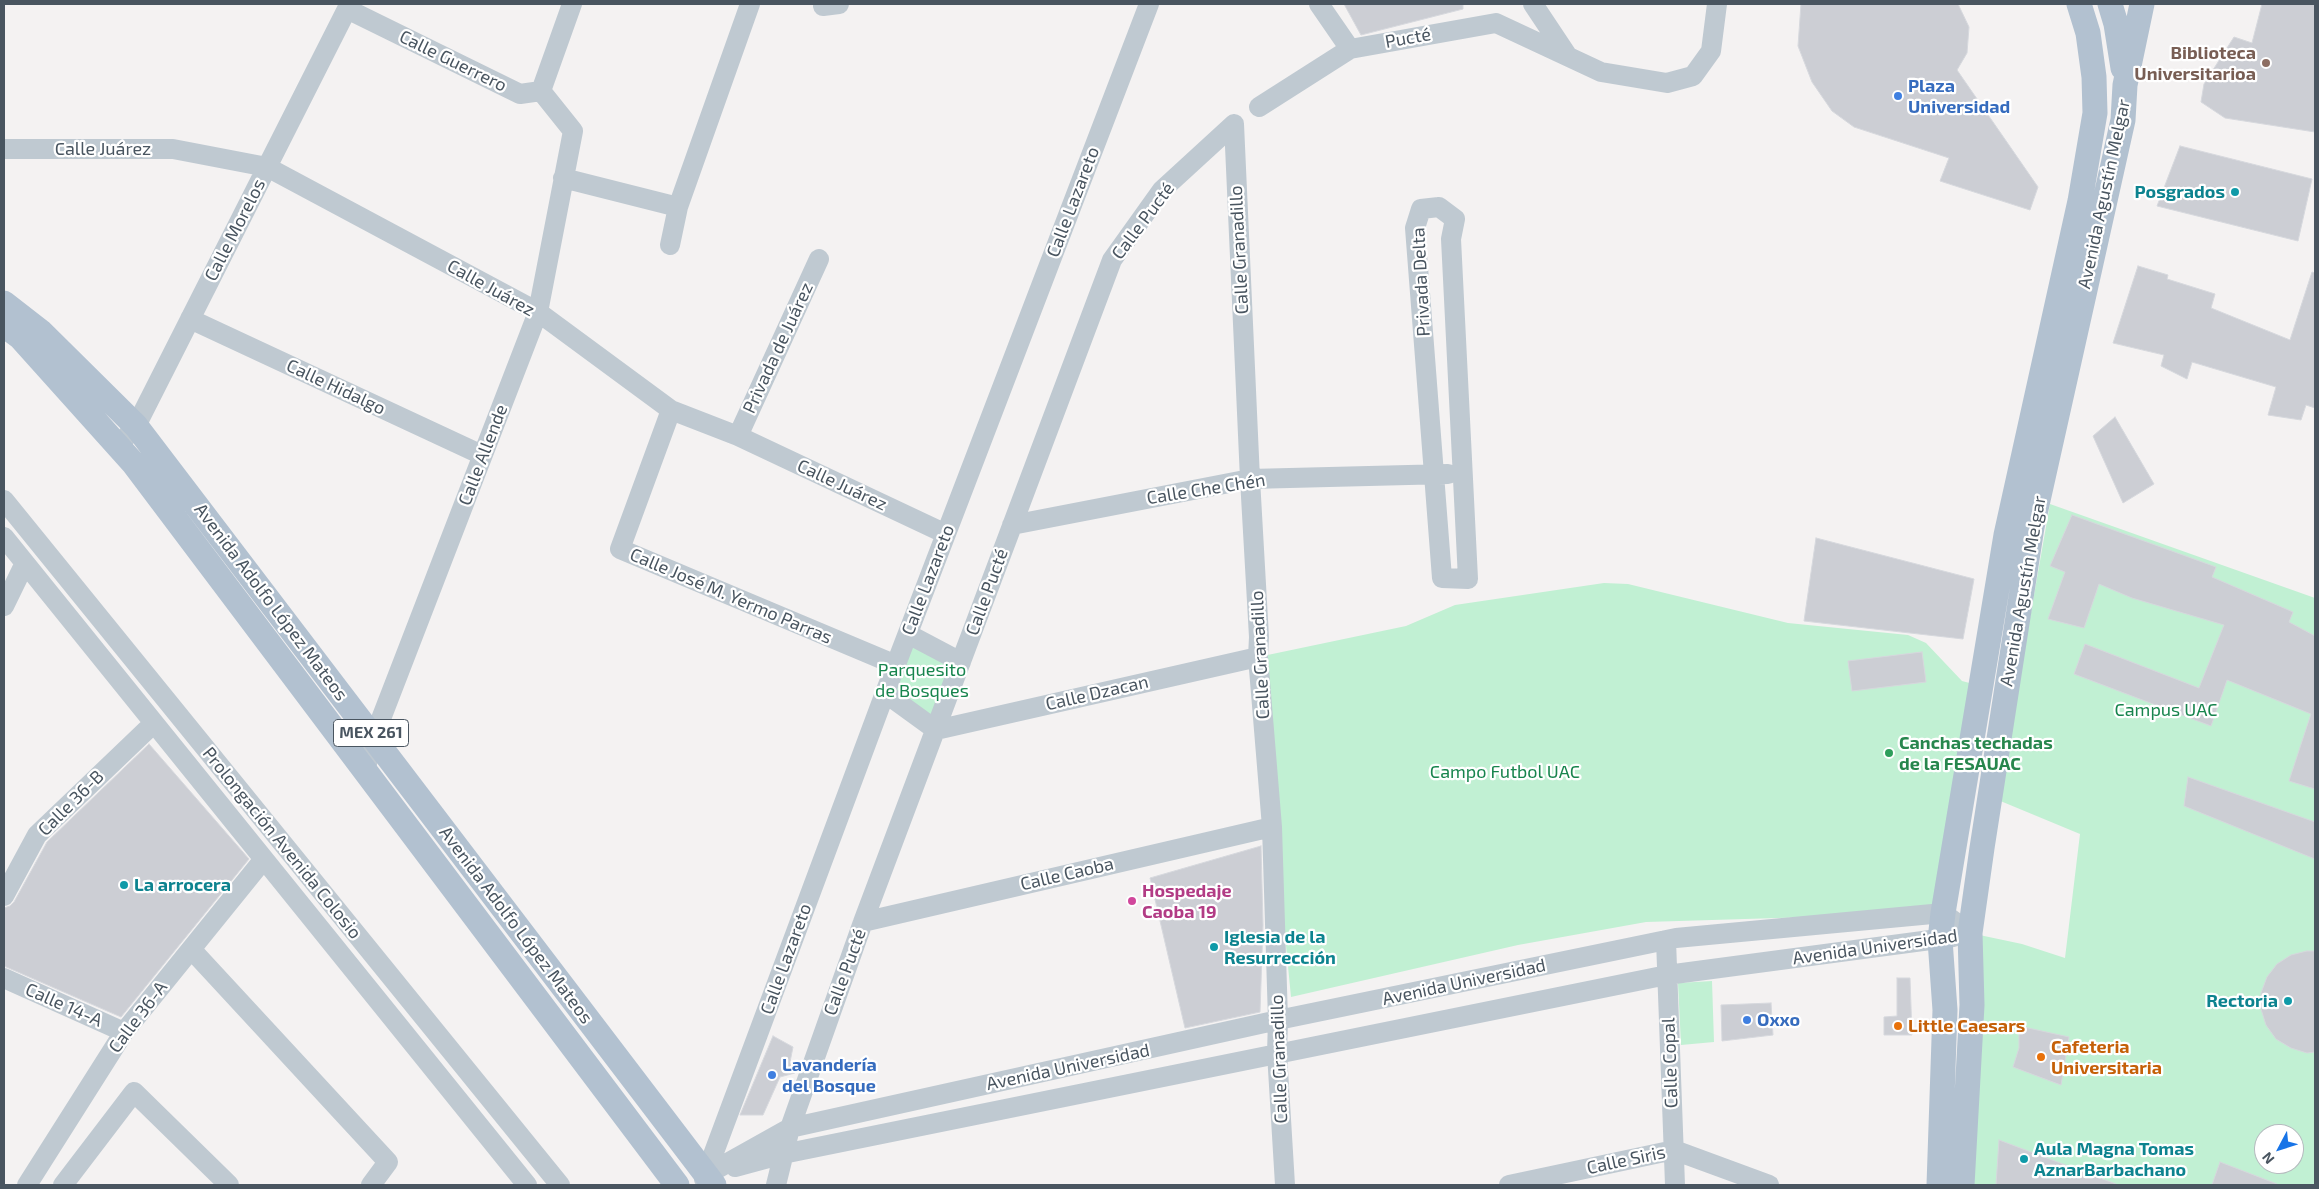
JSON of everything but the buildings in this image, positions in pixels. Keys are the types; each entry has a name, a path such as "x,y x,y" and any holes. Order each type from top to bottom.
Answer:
{"main road":[{"name":"Avenida Agustín Melgar","path":"1939,1185 1945,1010 1940,940 1943,913 2006,535 2080,201 2095,113 2094,77 2088,33 2079,4"},
{"path":"2110,4 2116,24 2125,85"},
{"name":"Avenida Agustín Melgar","path":"1962,1185 1972,1005 1970,933 2032,527 2122,120 2125,85 2142,4"},
{"name":"Avenida Adolfo López Mateos","path":"4,303 40,331 136,426 374,737 707,1182"},
{"name":"Avenida Adolfo López Mateos","path":"4,325 20,337 134,464 677,1185"}],"street":[{"path":"541,91 572,4"},
{"path":"670,245 678,207 750,4"},
{"name":"Calle Lazareto","path":"707,1182 885,693 1149,4"},
{"path":"1318,4 1350,48"},
{"path":"1533,4 1567,55"},
{"name":"Pucté","path":"1259,107 1350,48 1496,23 1601,72 1667,83 1693,76 1711,51 1717,4"},
{"name":"Calle Guerrero","path":"347,9 520,94 541,91"},
{"name":"Calle Morelos","path":"118,446 136,426 347,9"},
{"name":"Calle Allende","path":"365,771 374,737 538,312 573,131 541,91"},
{"name":"Calle Granadillo","path":"1234,124 1259,637 1258,657 1272,827 1278,1020 1277,1053 1286,1185"},
{"name":"Calle Pucté","path":"776,1185 790,1128 863,922 1112,260 1162,190 1234,124"},
{"name":"Calle Juárez","path":"4,149 173,148 267,167 538,312 671,410 738,436 946,534"},
{"path":"564,178 678,207"},
{"name":"Privada Delta","path":"1439,208 1455,219 1450,238 1454,313 1468,579 1442,578 1415,228 1421,209 1439,208"},
{"name":"Privada de Juárez","path":"738,436 819,259"},
{"path":"1423,325 1454,313"},
{"name":"Calle Hidalgo","path":"190,319 482,455"},
{"path":"1426,358 1456,353"},
{"name":"Calle José M. Yermo Parras","path":"671,410 620,549 896,665"},
{"name":"Calle Che Chén","path":"1012,524 1250,478 1462,473"},
{"name":"Prolongación Avenida Colosio","path":"4,500 560,1185"},
{"path":"4,537 527,1185"},
{"path":"4,606 25,563"},
{"path":"908,634 961,662"},
{"name":"Calle Dzacan","path":"936,730 1258,657"},
{"path":"885,693 936,730"},
{"name":"Calle 36-B","path":"4,896 37,835 154,723"},
{"name":"Calle Caoba","path":"863,922 1272,827"},
{"name":"Calle 36-A","path":"28,1185 124,1032 264,859"},
{"name":"Avenida Universidad","path":"707,1182 790,1128 1278,1020 1666,940 1943,913 1970,933"},
{"name":"Avenida Universidad","path":"707,1182 784,1154 1667,975 1940,940 1970,933"},
{"name":"Calle Copal","path":"1666,940 1675,1185"},
{"path":"190,949 388,1162 371,1185"},
{"name":"Calle 14-A","path":"4,978 124,1032"},
{"path":"62,1185 134,1092 229,1185"},
{"name":"Calle Siris","path":"1509,1185 1674,1150 1769,1185"}],"green space":[{"name":"Campus UAC","path":"2050,504 2315,598 2315,1185 1961,1185 1970,933 2022,944 2065,958 2080,834 1998,800"},
{"name":"Campo Futbol UAC","path":"1604,583 1628,584 1788,623 1908,635 1926,643 1962,681 1981,686 1943,913 1646,922 1518,945 1291,997 1258,657 1406,626 1455,605"},
{"name":"Parquesito de Bosques","path":"909,637 958,663 934,725 890,691"},
{"path":"1712,981 1714,1042 1681,1045 1678,983"}],"place":[{"name":"Biblioteca Universitarioa","path":"2266,63"},
{"name":"Plaza Universidad","path":"1898,96"},
{"name":"Posgrados","path":"2235,192"},
{"name":"Canchas techadas de la FESAUAC","path":"1889,753"},
{"name":"La arrocera","path":"124,885"},
{"name":"Hospedaje Caoba 19","path":"1132,901"},
{"name":"Iglesia de la Resurrección","path":"1214,947"},
{"name":"Rectoria","path":"2288,1001"},
{"name":"Oxxo","path":"1747,1020"},
{"name":"Little Caesars","path":"1898,1026"},
{"name":"Cafeteria Universitaria","path":"2041,1057"},
{"name":"Lavandería del Bosque","path":"772,1075"},
{"name":"Aula Magna Tomas AznarBarbachano","path":"2024,1159"}]}
